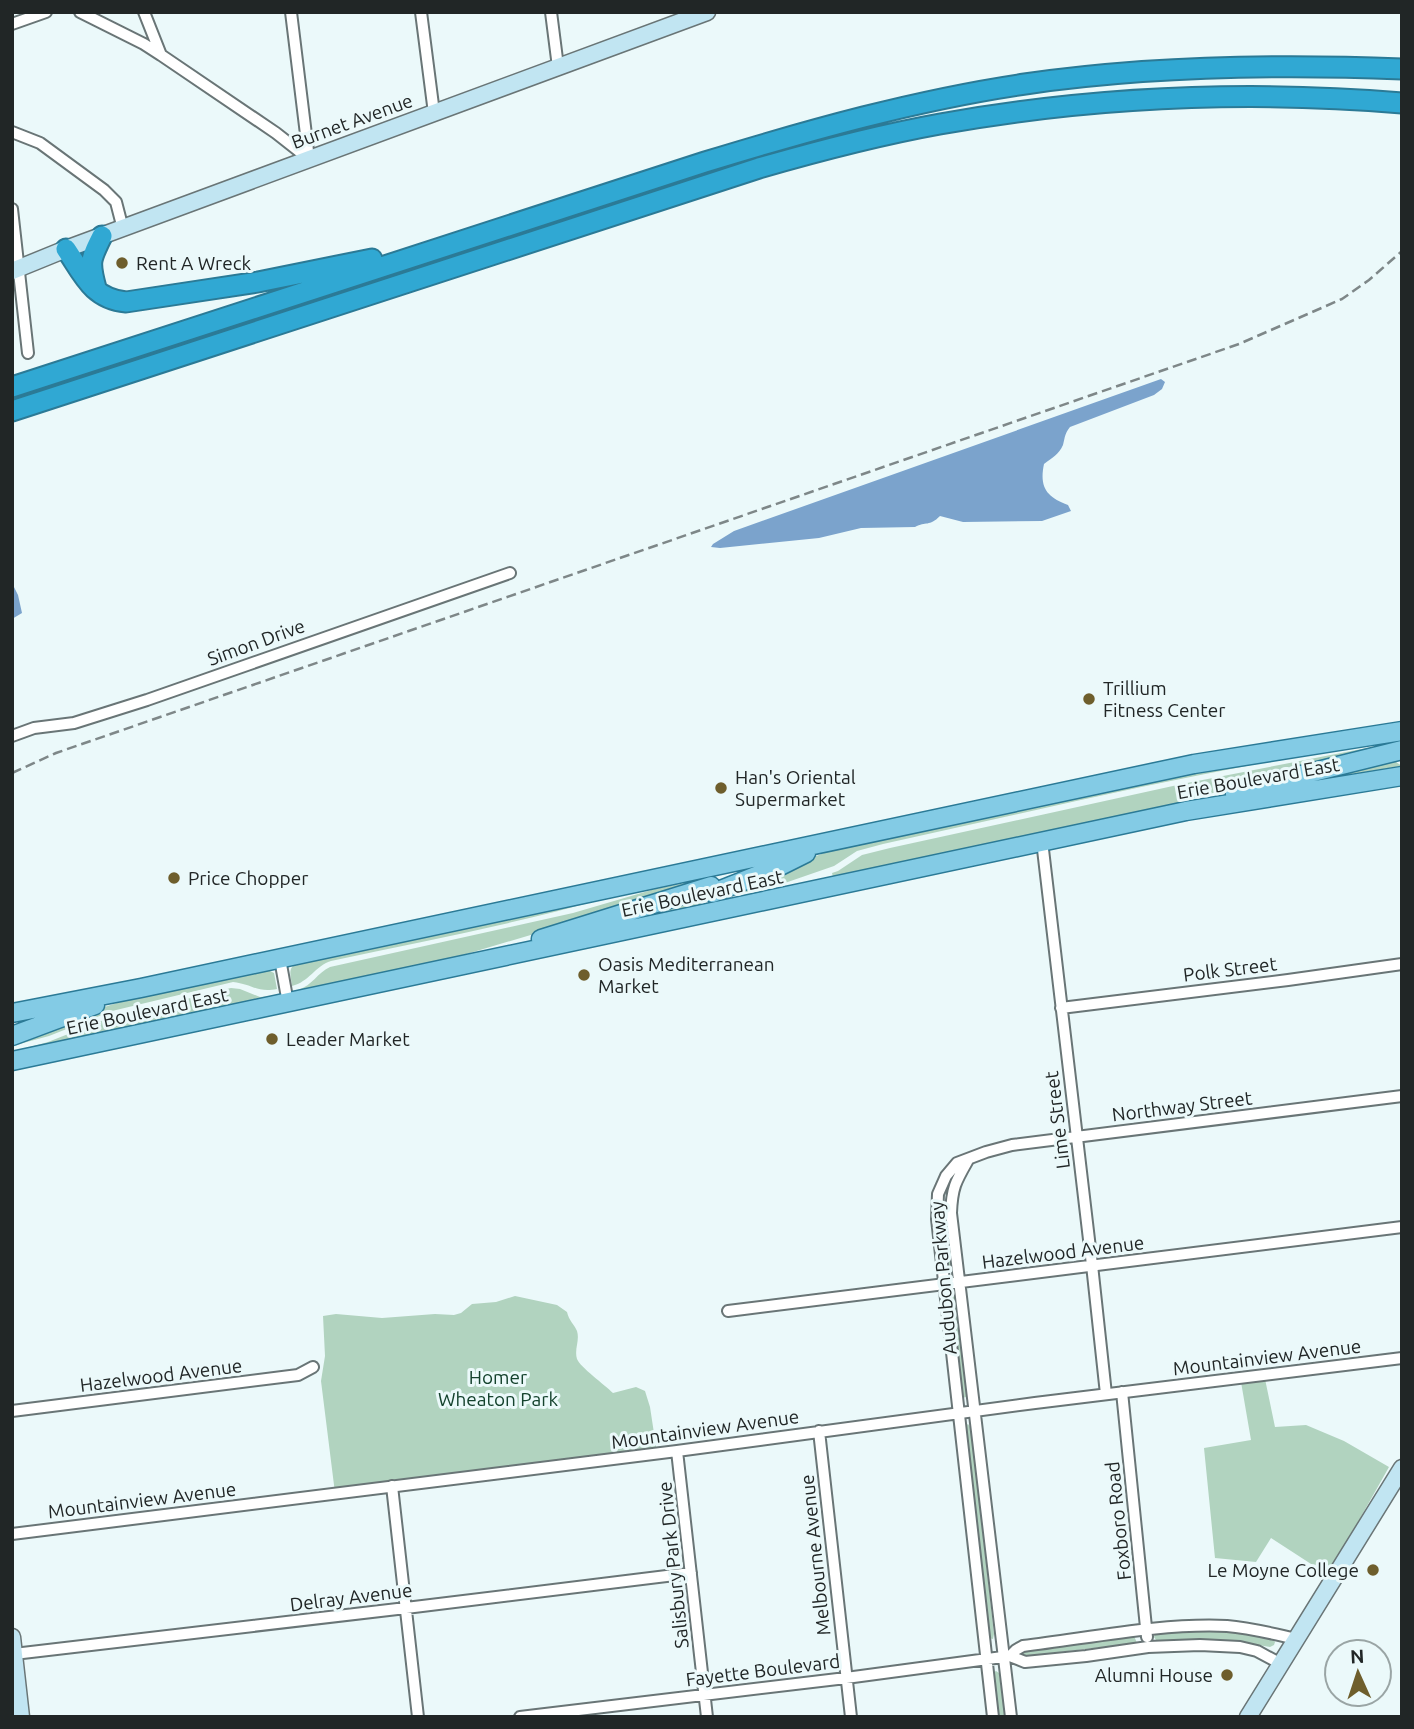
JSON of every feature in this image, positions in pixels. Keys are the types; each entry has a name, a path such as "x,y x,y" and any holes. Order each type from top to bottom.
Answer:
{"highway":[{"path":"12,387 705,162 816,129 909,106 1079,77 1276,66 1396,70"},
{"path":"12,411 759,168 822,150 925,127 1032,110 1166,99 1273,96 1402,103"},
{"path":"66,248 97,292 116,301 140,301 258,282 482,234"},
{"path":"97,292 90,268 102,236"}],"main road":[{"name":"Erie Boulevard East","path":"12,1013 280,959 1194,764 1402,731"},
{"path":"1186,811 1261,785 1402,750"},
{"name":"Erie Boulevard East","path":"12,1061 1186,811 1402,776"},
{"path":"485,960 557,933 776,868 828,842"},
{"path":"12,1036 141,988"}],"street":[{"path":"12,24 46,12"},
{"path":"80,12 144,44 276,133 309,159"},
{"path":"144,12 161,55"},
{"path":"291,12 309,159"},
{"path":"421,12 434,113"},
{"path":"551,12 558,67"},
{"name":"Burnet Avenue","path":"16,270 66,248 697,14"},
{"path":"12,132 40,143 104,190 116,202 123,229"},
{"path":"12,209 16,270 28,353"},
{"name":"Simon Drive","path":"12,736 34,729 74,723 147,700 510,573"},
{"name":"Lime Street","path":"1042,841 1105,1394"},
{"path":"708,867 716,911"},
{"path":"280,959 288,1003"},
{"name":"Polk Street","path":"1061,1007 1402,964"},
{"name":"Northway Street","path":"968,1160 1012,1144 1402,1096"},
{"name":"Audubon Parkway","path":"968,1160 957,1163 941,1186 937,1219 993,1717"},
{"name":"Audubon Parkway","path":"968,1160 952,1193 951,1213 1006,1656 1011,1717"},
{"path":"941,1186 952,1193"},
{"name":"Hazelwood Avenue","path":"728,1311 1402,1227"},
{"name":"Mountainview Avenue","path":"12,1534 1402,1358"},
{"name":"Hazelwood Avenue","path":"12,1411 298,1375 313,1367"},
{"name":"Foxboro Road","path":"1122,1392 1148,1647"},
{"name":"Melbourne Avenue","path":"819,1431 851,1717"},
{"name":"Salisbury Park Drive","path":"677,1451 708,1717"},
{"path":"1248,1717 1402,1468"},
{"path":"392,1486 418,1717"},
{"name":"Delray Avenue","path":"13,1645 406,1608 691,1573"},
{"name":"Fayette Boulevard","path":"520,1717 986,1659 1006,1656 1023,1646 1146,1630 1230,1626 1297,1639"},
{"path":"13,1645 16,1698 21,1717"},
{"name":"Fayette Boulevard","path":"1006,1656 1025,1662 1148,1647 1200,1645 1240,1647 1257,1651 1281,1664"}],"green space":[{"path":"1400,740 1396,745 1393,741 1265,762 883,844 857,851 834,866 782,884 728,896 727,891 847,846 1273,755"},
{"path":"1389,744 1170,805 833,877 832,873 862,855 890,848 1182,784"},
{"path":"1392,755 1402,766 1297,783"},
{"path":"692,874 701,878 701,884 697,885 689,878 673,879 538,916 331,961 292,986 291,970 297,963 550,909"},
{"path":"685,883 692,887 453,958 298,990 330,967 573,913"},
{"path":"694,895 696,901 703,905 598,926"},
{"path":"266,969 274,973 277,989 259,989 233,982 112,1011 49,1036 12,1046 12,1040 129,999"},
{"path":"231,988 260,997 273,996 113,1031 75,1043 12,1052 48,1042 106,1019"},
{"path":"942,1201 945,1205 952,1265 949,1269 946,1269 939,1217"},
{"name":"Homer Wheaton Park","path":"515,1296 557,1305 567,1312 577,1331 577,1359 613,1393 636,1387 645,1391 657,1453 335,1493 321,1381 325,1356 323,1316 336,1314 382,1318 454,1315 472,1304 496,1302"},
{"path":"949,1296 955,1297 967,1393 966,1397 962,1398"},
{"path":"1265,1379 1275,1427 1306,1425 1344,1441 1389,1467 1328,1575 1271,1538 1256,1562 1215,1558 1204,1448 1251,1440 1241,1382"},
{"path":"968,1424 971,1428 993,1639 989,1638 964,1427"},
{"path":"1220,1630 1272,1638 1275,1642 1270,1647 1229,1640 1160,1641 1154,1637 1155,1634 1164,1632"},
{"path":"1134,1636 1137,1643 1017,1657 1021,1651"},
{"path":"992,1673 999,1673 1005,1717 997,1717"}],"water":[{"path":"1161,379 1165,382 1162,389 1154,395 1070,427 1059,451 1044,464 1043,479 1046,490 1055,499 1068,505 1071,511 1042,521 963,522 940,516 933,522 915,527 861,528 819,538 711,547 734,531"},
{"path":"12,583 22,613 12,619"}],"railway":[{"path":"12,773 56,753 1239,344 1342,299 1402,251"}],"place":[{"name":"Rent A Wreck","path":"122,263"},
{"name":"Trillium Fitness Center","path":"1089,699"},
{"name":"Han's Oriental Supermarket","path":"721,788"},
{"name":"Price Chopper","path":"174,878"},
{"name":"Oasis Mediterranean Market","path":"584,975"},
{"name":"Leader Market","path":"272,1039"},
{"name":"Le Moyne College","path":"1373,1570"},
{"name":"Alumni House","path":"1227,1675"}]}
